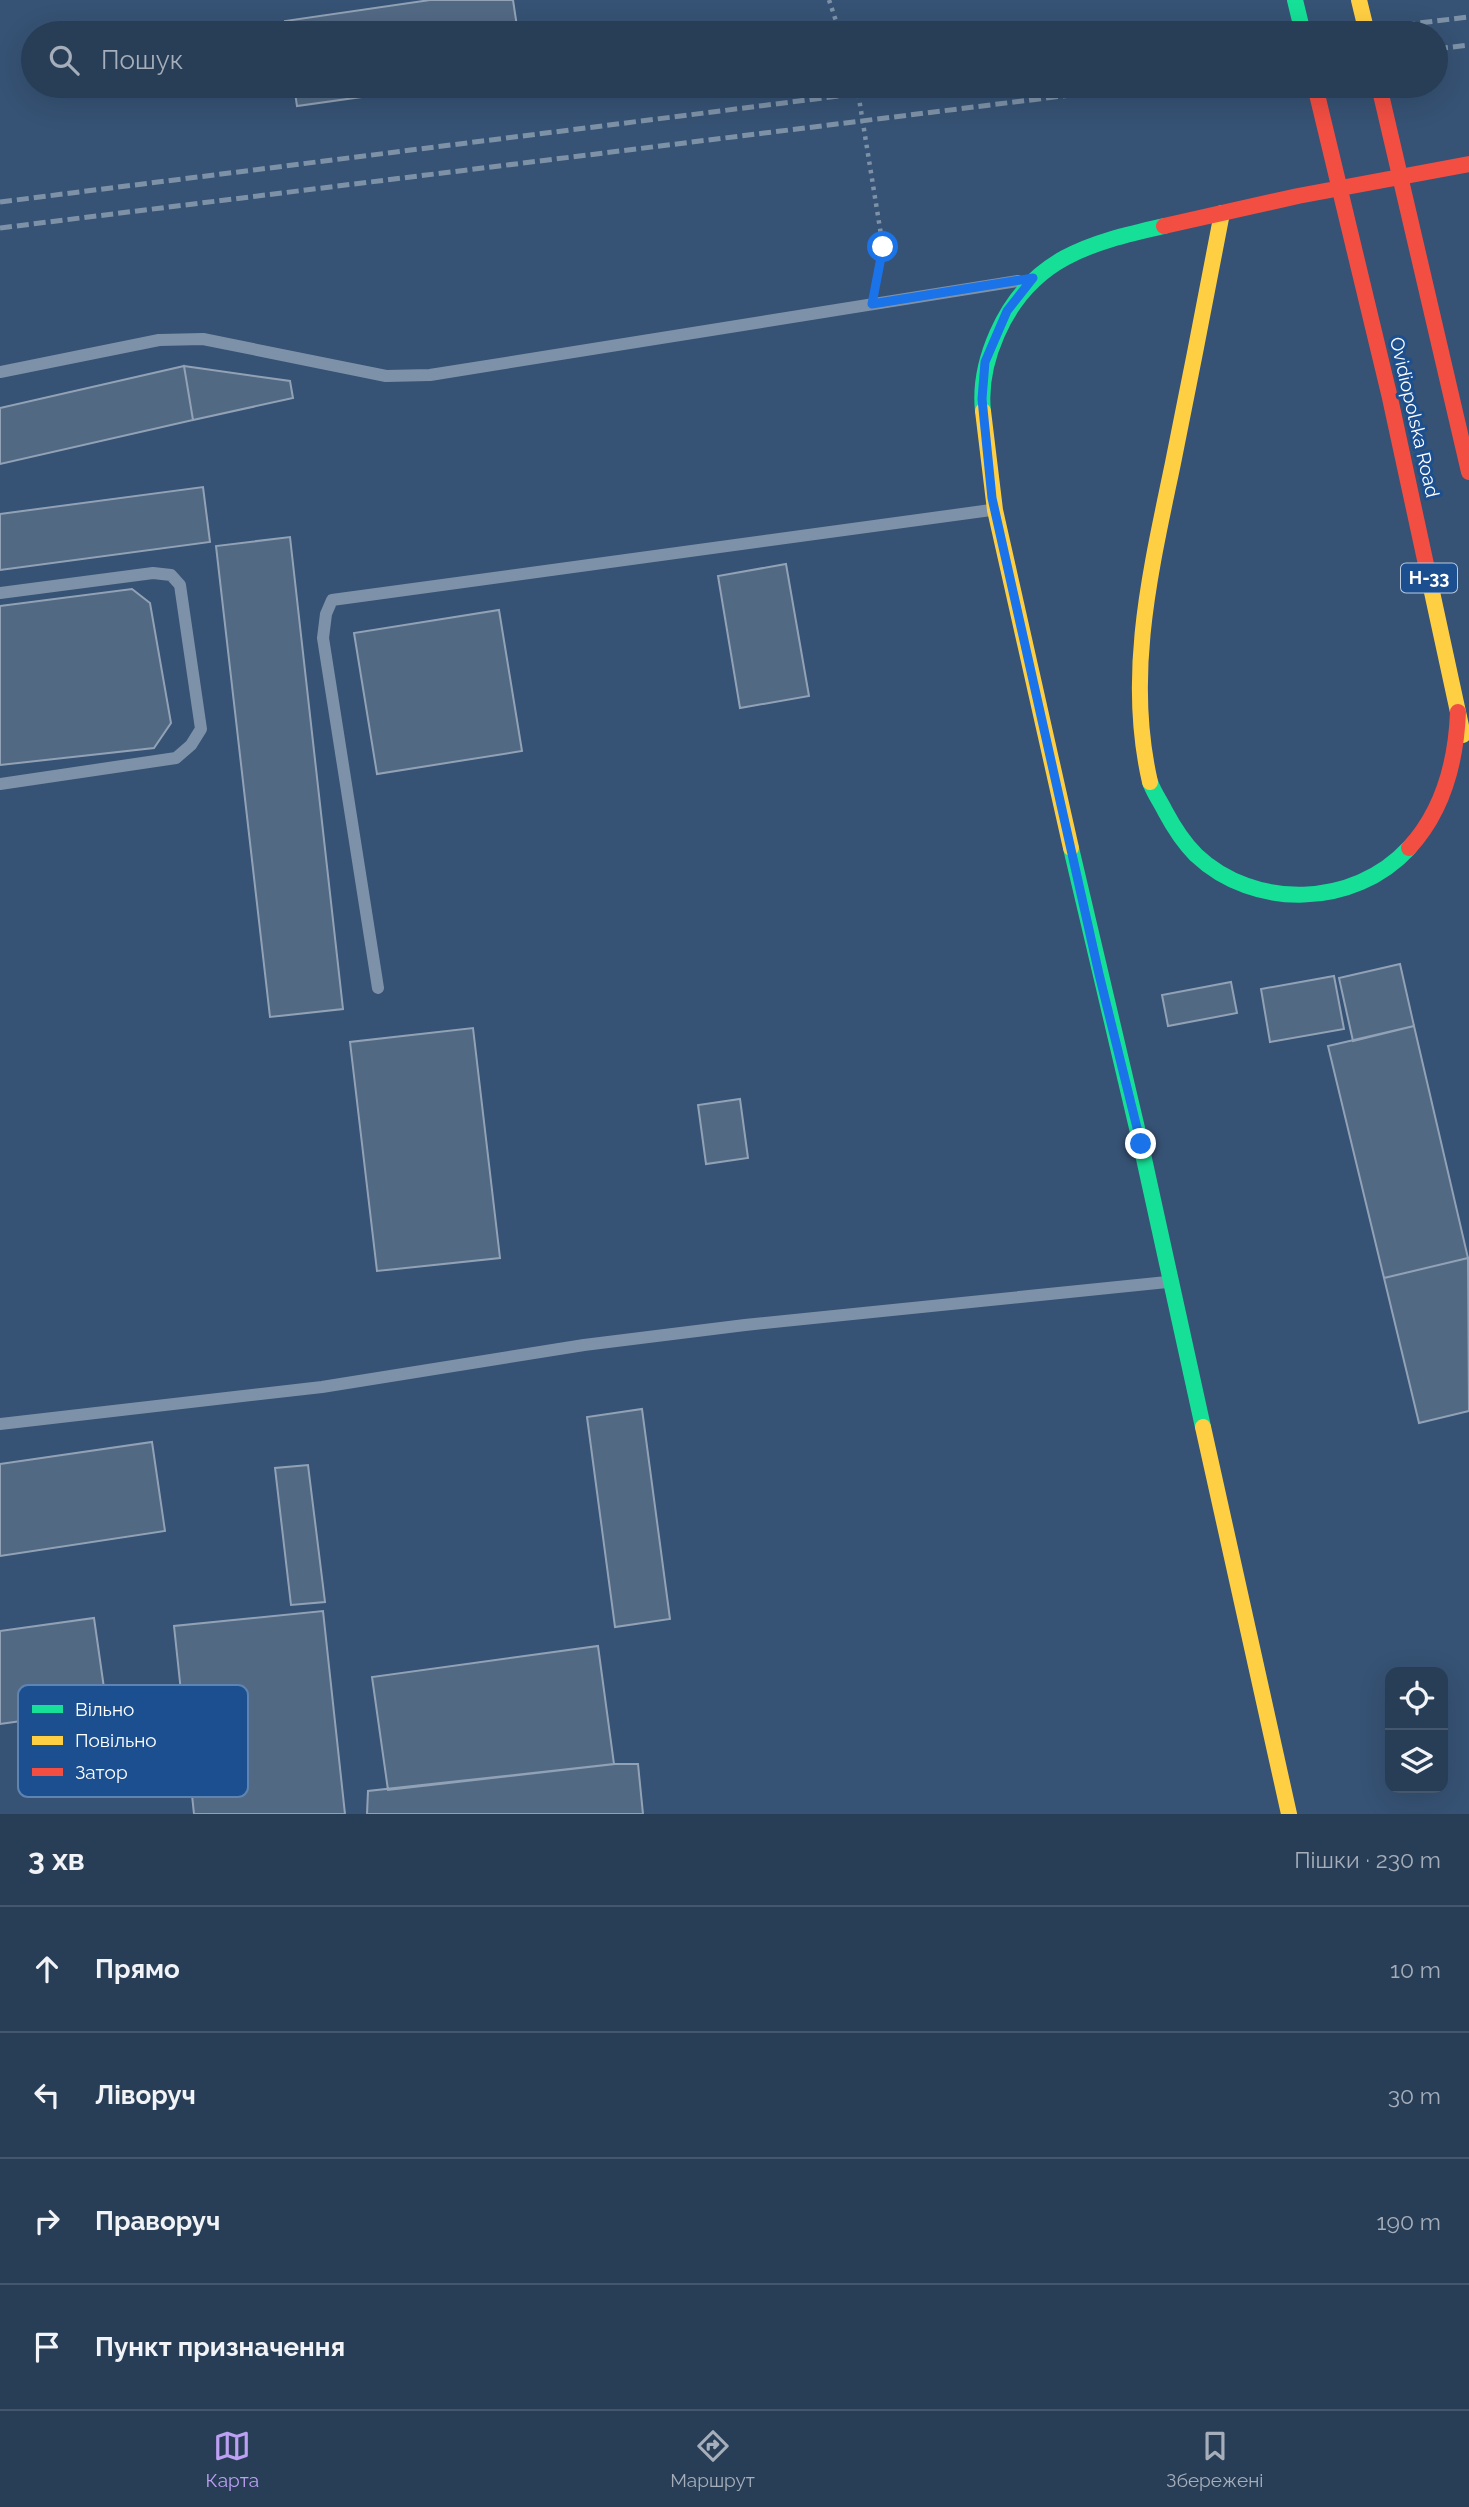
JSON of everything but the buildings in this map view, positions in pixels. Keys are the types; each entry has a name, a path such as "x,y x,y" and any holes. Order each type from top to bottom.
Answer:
{"main road":[{"path":"1295,0 1300,21"},
{"path":"1359,0 1364,21"},
{"name":"Ovidiopolska Road","path":"1318,98 1390,398 1469,759"},
{"name":"Ovidiopolska Road","path":"1382,98 1469,472"},
{"path":"1289,1814 995,510 982,399 985,362 1007,311 1033,278 1070,255 1114,237 1298,196 1469,165"},
{"path":"1222,213 1147,589 1138,658 1140,733 1152,786 1178,834 1199,859 1224,876 1261,892 1294,897 1327,894 1357,886 1387,869 1424,831 1448,783 1457,749 1458,712"}],"lane":[{"path":"0,372 159,341 203,339 386,376 430,375 1033,278"},
{"path":"378,988 323,638 326,614 332,600 995,510"},
{"path":"0,593 153,573 171,575 180,585 201,729 191,745 176,758 0,784"},
{"path":"0,1424 322,1387 584,1345 732,1327 1171,1282"}],"path":[{"path":"829,0 836,21"},
{"path":"859,98 883,247 872,304"}],"railway":[{"path":"1436,21 1469,17"},
{"path":"1448,48 1469,45"},
{"path":"0,202 823,98"},
{"path":"0,228 1046,98"}],"traffic: fast":[{"path":"1295,0 1300,21"},
{"path":"983,411 983,381 990,353 1011,308 1026,287 1065,258 1087,248 1164,226"},
{"path":"1150,782 1175,828 1196,855 1220,873 1246,886 1274,893 1304,895 1333,891 1361,882 1386,868 1409,848"},
{"path":"1071,848 1141,1145 1203,1427"}],"traffic: slow":[{"path":"1359,0 1364,21"},
{"path":"1150,782 1140,702 1140,662 1149,582 1222,213"},
{"path":"983,411 995,510 1071,848"},
{"path":"1427,569 1463,735"},
{"path":"1203,1427 1289,1814"}],"traffic: jam":[{"path":"1318,98 1390,398 1427,569"},
{"path":"1382,98 1469,472"},
{"path":"1164,226 1298,196 1469,164"},
{"path":"1409,848 1431,818 1446,784 1451,767 1458,712"}],"route":[{"path":"883,247 872,304 1033,278 1007,311 985,362 982,399 992,498 1099,974 1141,1144"}]}
